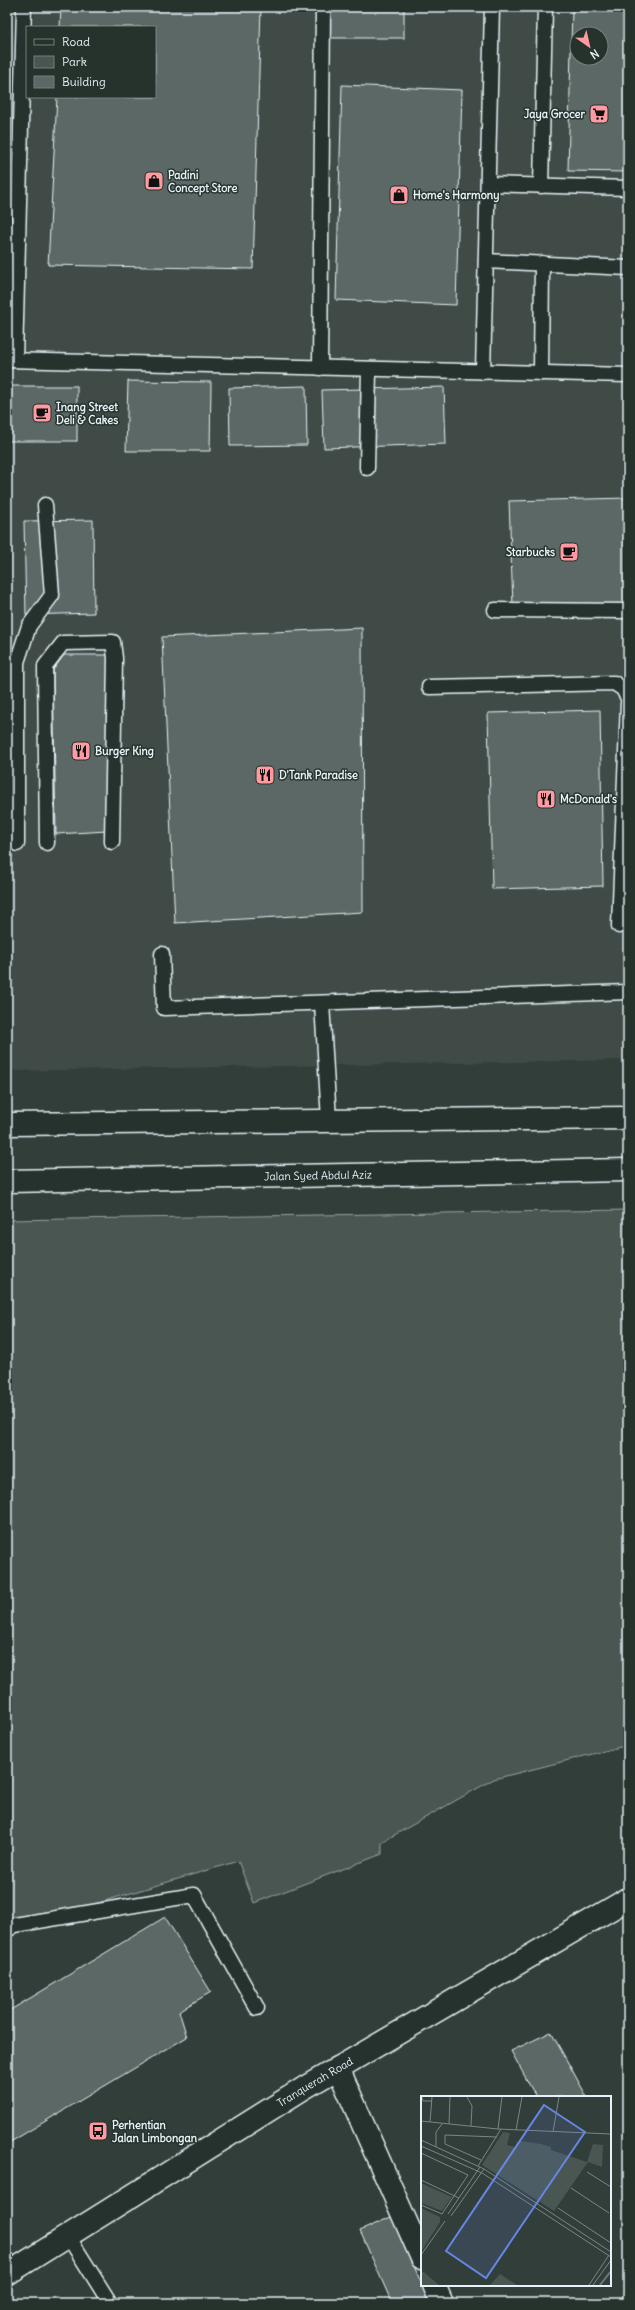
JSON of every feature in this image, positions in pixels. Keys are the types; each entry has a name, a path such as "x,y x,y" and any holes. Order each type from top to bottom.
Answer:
{"main road":[{"path":"7,1124 628,1118"},
{"name":"Jalan Syed Abdul Aziz","path":"7,1181 628,1170"},
{"name":"Tranquerah Road","path":"7,2274 338,2068 628,1899"},
{"path":"338,2068 421,2256"},
{"path":"434,2286 442,2303"}],"lane":[{"path":"24,7 11,360 628,375"},
{"path":"320,368 323,7"},
{"path":"483,372 492,7"},
{"path":"541,186 545,7"},
{"path":"488,184 628,188"},
{"path":"486,261 628,268"},
{"path":"541,373 542,263"},
{"path":"367,468 369,369"},
{"path":"17,844 17,662 29,626 52,595 45,505"},
{"path":"495,610 628,611"},
{"path":"47,843 45,666 63,643 113,642 115,658 112,842"},
{"path":"429,687 614,683 623,689 628,698"},
{"path":"618,926 628,703"},
{"path":"162,954 164,1008 628,992"},
{"path":"322,1003 329,1120"},
{"path":"7,1930 15,1925 194,1895 257,2008"},
{"path":"68,2236 110,2303"}],"shaded area":[{"path":"35,7 628,7 628,1060 7,1071 7,170 24,169 29,98 156,98 156,26 33,26"}],"green space":[{"path":"628,1210 628,1745 494,1779 382,1842 382,1854 254,1903 238,1861 7,1930 7,1220"}],"building":[{"name":"Padini Concept Store","path":"61,7 261,7 253,269 48,265 57,98 156,98 156,26 60,26"},
{"path":"329,7 404,7 404,38 329,38"},
{"name":"Jaya Grocer","path":"572,7 628,7 628,172 568,171 571,66 609,66 609,26 572,26"},
{"name":"Home's Harmony","path":"342,85 462,90 456,305 336,300"},
{"path":"128,381 211,382 210,451 126,451"},
{"name":"Inang Street Deli & Cakes","path":"7,386 77,386 77,441 7,441"},
{"path":"306,386 307,445 230,446 229,388"},
{"path":"444,387 446,444 324,448 322,390"},
{"name":"Starbucks","path":"628,498 628,604 513,606 509,501"},
{"path":"93,520 94,613 26,615 24,521"},
{"name":"D'Tank Paradise","path":"362,628 363,912 175,923 162,637"},
{"name":"Burger King","path":"64,655 110,655 107,831 56,834 53,670"},
{"name":"McDonald's","path":"600,710 603,886 492,889 488,713"},
{"path":"165,1917 211,1992 179,2011 187,2037 7,2144 7,2012"},
{"path":"551,2032 586,2096 535,2096 511,2051"},
{"path":"393,2216 421,2283 421,2286 423,2286 432,2303 392,2303 360,2231"}],"place":[{"name":"Jaya Grocer","path":"599,114"},
{"name":"Padini Concept Store","path":"154,181"},
{"name":"Home's Harmony","path":"399,195"},
{"name":"Inang Street Deli & Cakes","path":"42,413"},
{"name":"Starbucks","path":"569,552"},
{"name":"Burger King","path":"81,751"},
{"name":"D'Tank Paradise","path":"265,775"},
{"name":"McDonald's","path":"546,799"},
{"name":"Perhentian Jalan Limbongan","path":"98,2131"}]}
